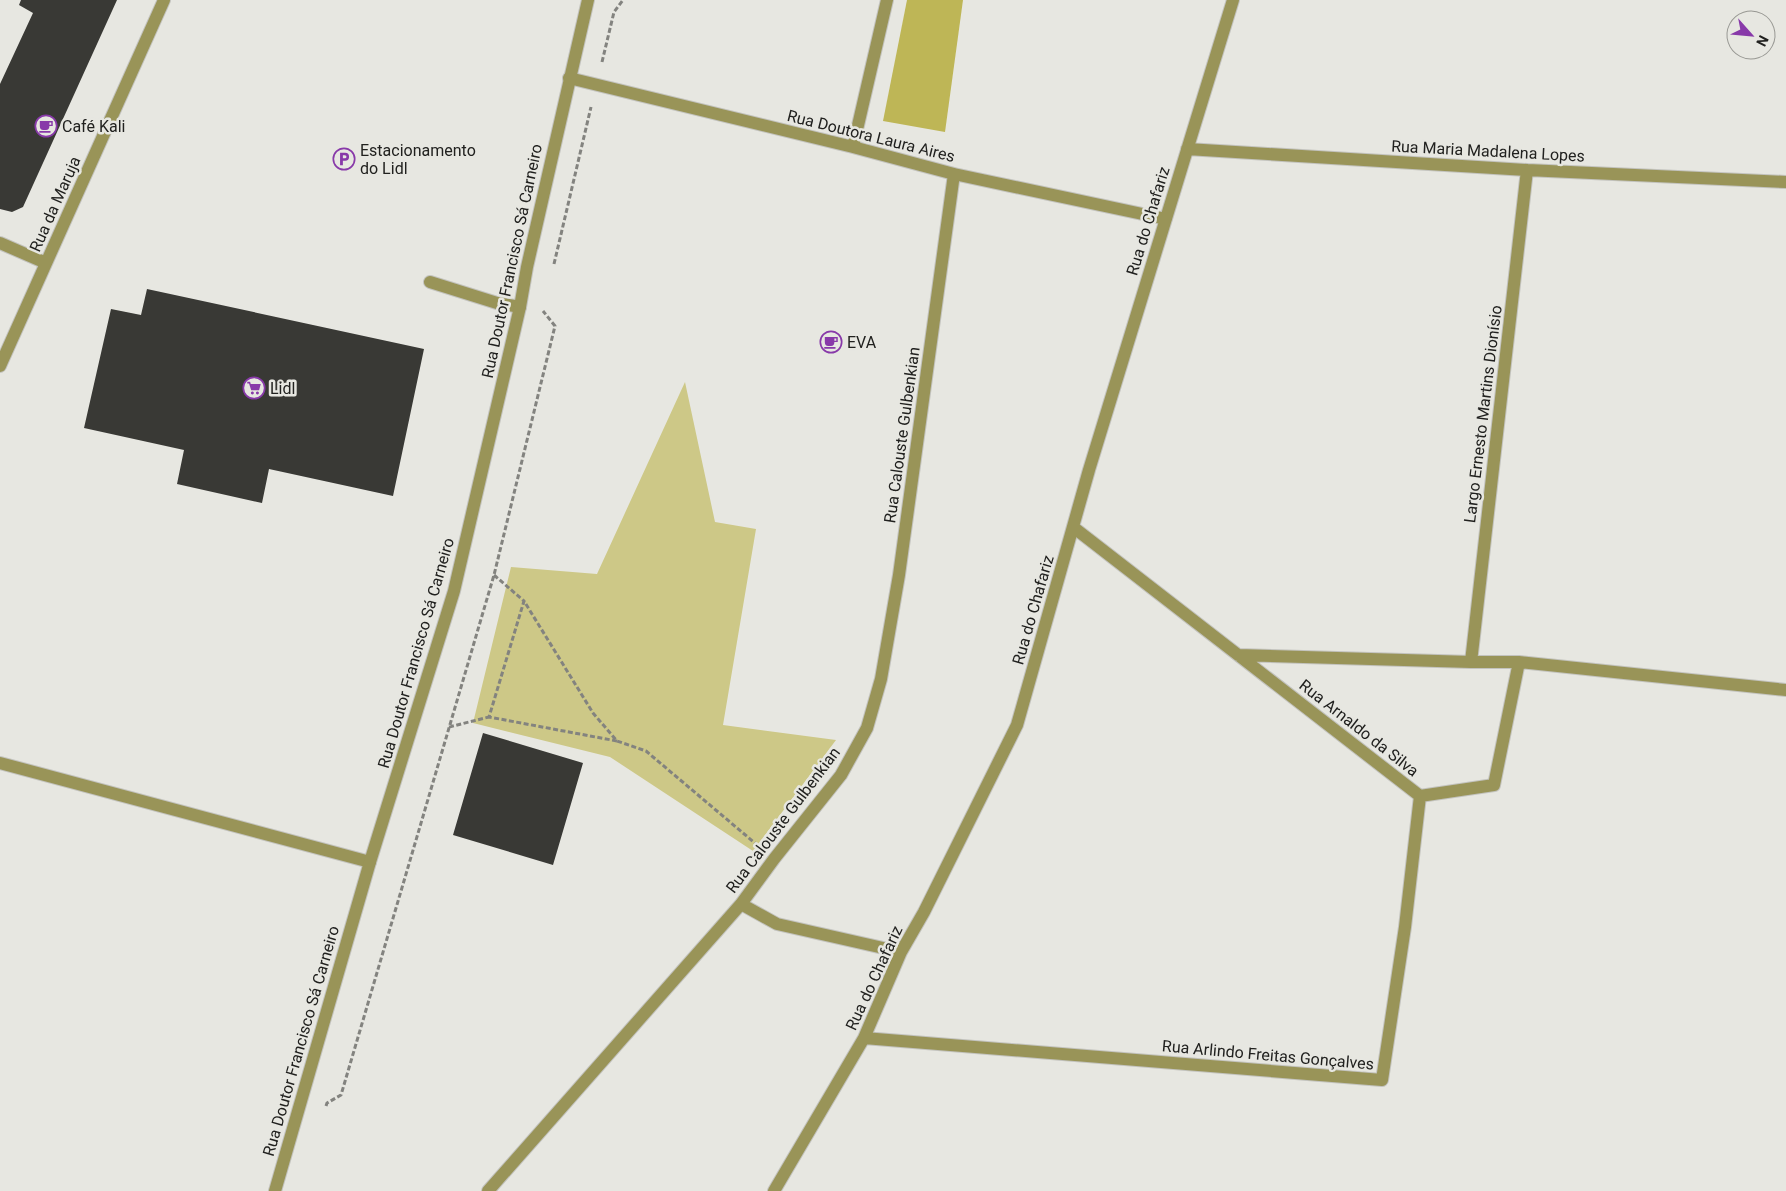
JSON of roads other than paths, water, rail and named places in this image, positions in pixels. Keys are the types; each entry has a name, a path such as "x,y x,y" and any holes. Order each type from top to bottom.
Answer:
{"street":[{"name":"Rua da Maruja","path":"0,366 164,0"},
{"name":"Rua Doutor Francisco Sá Carneiro","path":"275,1191 370,862 454,591 520,307 527,266 588,0"},
{"path":"854,147 888,0"},
{"name":"Rua do Chafariz","path":"774,1191 864,1038 901,952 924,912 1017,725 1073,527 1233,0"},
{"name":"Rua Doutora Laura Aires","path":"570,78 854,147 954,174 1166,219"},
{"name":"Rua Maria Madalena Lopes","path":"1187,148 1527,170 1786,182"},
{"name":"Largo Ernesto Martins Dionísio","path":"1471,662 1527,170"},
{"name":"Rua Calouste Gulbenkian","path":"488,1191 741,904 774,858 841,775 868,728 881,679 899,575 954,174"},
{"path":"0,244 46,263"},
{"path":"430,282 497,303 520,307"},
{"name":"Rua Arnaldo da Silva","path":"1073,527 1420,796 1494,785 1519,662"},
{"name":"Rua Arnaldo da Silva","path":"1238,654 1519,662 1786,690"},
{"path":"0,764 370,862"},
{"name":"Rua Arlindo Freitas Gonçalves","path":"864,1038 1382,1080 1405,927 1420,796"},
{"path":"741,904 777,924 901,952"}],"place":[{"name":"Café Kali","path":"46,126"},
{"name":"Estacionamento do Lidl","path":"344,159"},
{"name":"EVA","path":"831,342"},
{"name":"Lidl","path":"254,388"}]}
